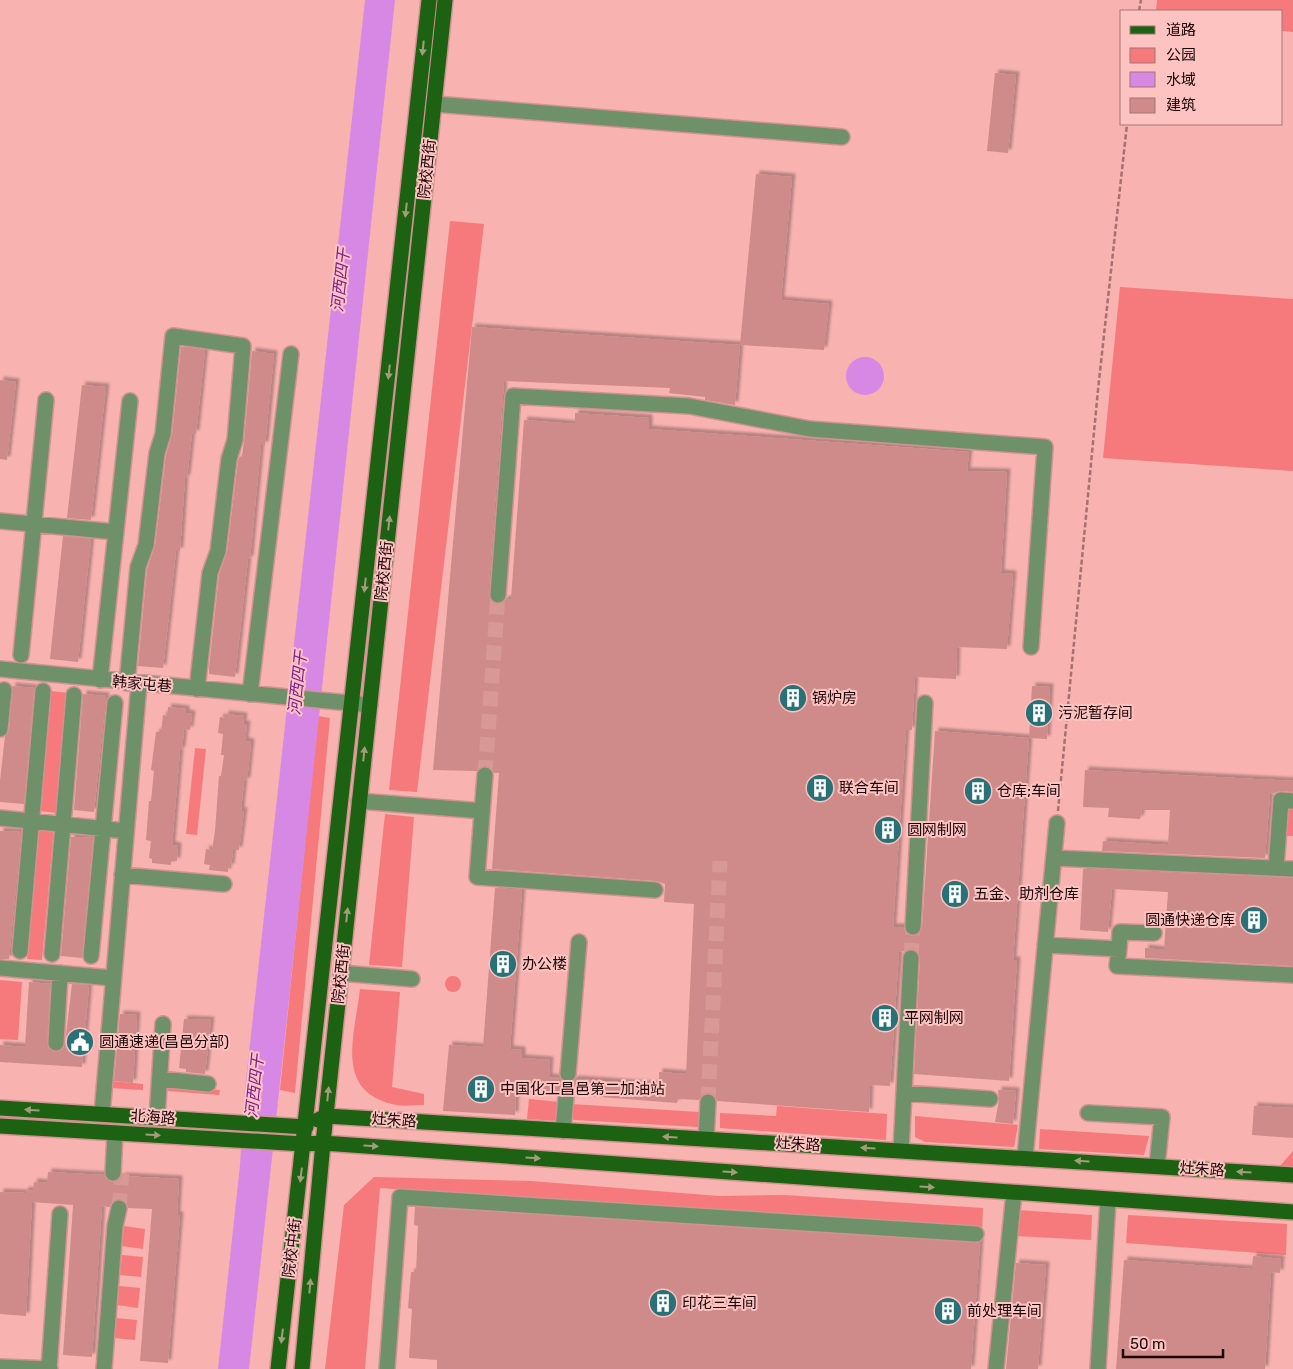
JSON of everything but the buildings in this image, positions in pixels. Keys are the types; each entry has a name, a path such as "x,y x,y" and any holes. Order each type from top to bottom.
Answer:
{"main road":[{"name":"院校西街","path":"306,1127 429,0"},
{"name":"院校西街","path":"323,1143 445,0"},
{"name":"北海路","path":"0,1108 306,1127"},
{"path":"64,1130 65,1112"},
{"path":"306,1127 326,1116"},
{"name":"灶朱路","path":"326,1116 1293,1175"},
{"name":"北海路","path":"0,1126 304,1144"},
{"name":"院校中街","path":"278,1369 306,1127"},
{"name":"院校中街","path":"302,1369 323,1143"},
{"name":"灶朱路","path":"304,1144 323,1143 1293,1212"}],"street":[{"path":"434,104 842,137"},
{"path":"102,1114 126,830 138,567 146,545 157,453 163,434 173,336 244,346 235,440 229,459 218,551 210,573 197,689"},
{"path":"250,694 291,354"},
{"path":"498,596 512,396 689,406 810,429 1045,447 1031,647"},
{"path":"21,655 46,400"},
{"path":"100,680 130,401"},
{"path":"0,521 116,532"},
{"name":"韩家屯巷","path":"0,670 133,684 353,702"},
{"path":"0,729 4,690"},
{"path":"20,951 43,691"},
{"path":"52,954 74,695"},
{"path":"353,702 370,705"},
{"path":"91,956 114,703"},
{"path":"913,927 925,703"},
{"path":"484,775 477,877 655,890"},
{"path":"1276,868 1281,800 1293,801"},
{"path":"359,801 482,811"},
{"path":"0,818 126,830"},
{"path":"1025,1158 1057,823"},
{"path":"1054,858 1293,869"},
{"path":"122,875 224,884"},
{"path":"1154,933 1120,932 1117,966 1293,975"},
{"path":"568,1074 579,942"},
{"path":"1045,945 1119,949"},
{"path":"901,1150 911,958"},
{"path":"0,968 112,978"},
{"path":"56,1043 60,973"},
{"path":"341,973 412,979"},
{"path":"157,1118 163,1024"},
{"path":"160,1079 208,1084"},
{"path":"904,1093 990,1099"},
{"path":"563,1131 566,1096"},
{"path":"706,1139 708,1102"},
{"path":"1088,1113 1162,1117 1157,1166"},
{"path":"117,1173 120,1133"},
{"path":"996,1369 1014,1193"},
{"path":"386,1369 400,1197 976,1234"},
{"path":"1098,1369 1108,1200"},
{"path":"104,1369 115,1226 110,1216 115,1208"},
{"path":"0,1367 49,1369 60,1214"}],"path":[{"path":"1057,823 1099,383 1127,125"}],"green space":[{"path":"1157,0 1293,0 1293,32 1283,31 1283,10 1156,10"},
{"path":"450,221 484,224 417,792 389,790"},
{"path":"1120,287 1293,299 1293,471 1103,458"},
{"path":"51,691 68,693 57,813 40,811"},
{"path":"318,716 330,718 295,1093 280,1090"},
{"path":"195,748 206,749 197,835 186,834"},
{"path":"1286,808 1293,808 1293,836 1284,836"},
{"path":"385,814 414,817 402,967 369,965"},
{"path":"38,827 54,828 42,960 27,959"},
{"path":"450,976 456,976 461,981 459,990 450,992 445,987 445,981"},
{"path":"0,980 22,982 18,1040 0,1039"},
{"path":"360,989 400,992 392,1087 424,1094 424,1105 404,1106 392,1104 374,1097 362,1086 355,1073 352,1058"},
{"path":"111,1081 143,1084 143,1090 110,1088"},
{"path":"168,1086 220,1090 219,1095 168,1091"},
{"path":"529,1099 560,1102 558,1121 527,1119"},
{"path":"571,1104 699,1112 698,1127 574,1120 570,1116"},
{"path":"777,1106 887,1114 886,1140 720,1128 720,1113 776,1116"},
{"path":"915,1116 1018,1125 1014,1147 925,1142 915,1137"},
{"path":"1040,1129 1149,1136 1144,1155 1039,1149"},
{"path":"1293,1151 1293,1167 1280,1166"},
{"path":"374,1177 531,1181 719,1196 785,1195 983,1208 982,1232 380,1188 365,1369 325,1369 344,1205"},
{"path":"1017,1210 1092,1215 1091,1240 1016,1236"},
{"path":"1128,1215 1287,1224 1286,1255 1126,1243"},
{"path":"124,1226 145,1229 143,1249 122,1246"},
{"path":"122,1255 143,1257 141,1277 120,1275"},
{"path":"119,1286 140,1288 138,1308 117,1305"},
{"path":"116,1318 137,1320 135,1340 114,1338"}],"water":[{"name":"河西四干","path":"365,0 395,0 286,1027 249,1369 218,1369 240,1165 244,1098"},
{"path":"865,357 879,362 884,376 879,390 865,395 851,390 846,376 851,362"}],"tunnel":[{"path":"485,775 498,595"},
{"path":"708,1102 720,861"},
{"path":"911,958 913,927"},
{"path":"119,1208 122,1173"}],"place":[{"name":"锅炉房","path":"793,698"},
{"name":"污泥暂存间","path":"1039,713"},
{"name":"联合车间","path":"820,788"},
{"name":"仓库;车间","path":"978,791"},
{"name":"圆网制网","path":"888,830"},
{"name":"五金、助剂仓库","path":"955,894"},
{"name":"圆通快递仓库","path":"1254,920"},
{"name":"办公楼","path":"503,964"},
{"name":"平网制网","path":"885,1018"},
{"name":"圆通速递(昌邑分部)","path":"80,1042"},
{"name":"中国化工昌邑第二加油站","path":"481,1089"},
{"name":"印花三车间","path":"663,1303"},
{"name":"前处理车间","path":"948,1311"}]}
